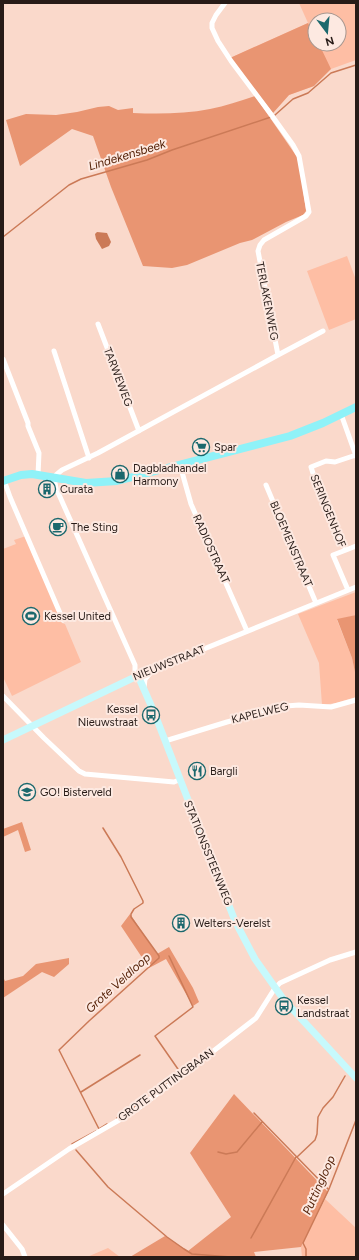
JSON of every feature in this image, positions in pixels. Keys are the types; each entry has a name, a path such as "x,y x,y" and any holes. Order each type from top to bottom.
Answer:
{"main road":[{"path":"4,481 21,475 38,475 81,482 105,483 117,481 290,436 317,426 356,407"}],"street":[{"name":"TERLAKENWEG","path":"55,478 58,472 89,458 278,354 258,250 264,240 306,216 310,212 299,156 293,145 231,61 218,41 212,28 212,23 216,15 225,3"},
{"name":"TARWEWEG","path":"98,324 139,431"},
{"path":"278,354 322,331"},
{"path":"54,350 89,458"},
{"path":"3,359 39,453 38,475"},
{"path":"341,414 356,455"},
{"name":"SERINGENHOF","path":"348,590 333,555 346,550 318,489 311,467 326,461 335,462 356,455"},
{"name":"RADIOSTRAAT","path":"180,465 191,504 247,631"},
{"name":"STATIONSSTEENWEG","path":"55,478 56,488 135,665 135,677 139,678 144,689 235,921 255,959 284,1000 356,1078"},
{"path":"4,481 63,620"},
{"name":"BLOEMENSTRAAT","path":"266,485 316,603"},
{"path":"346,550 356,546"},
{"path":"348,590 356,587"},
{"name":"NIEUWSTRAAT","path":"3,740 135,677 348,590"},
{"path":"144,689 145,679 154,669"},
{"path":"3,696 31,726 64,757 85,774 174,782 179,780"},
{"name":"KAPELWEG","path":"165,742 226,722 286,706 331,706 356,700"},
{"path":"275,988 280,983 309,969 330,960 356,952"},
{"name":"GROTE PUTTINGBAAN","path":"3,1194 69,1149 133,1112 171,1084 256,1018 262,1011 275,988"},
{"path":"3,1225 22,1248 25,1257"}],"shaded area":[{"path":"299,3 356,3 356,60 331,69 320,77 314,86 289,95 273,113 230,58 307,23 307,52 347,52 347,12 307,12 307,21"},
{"path":"307,23 307,52 323,52 331,69 314,86 289,95 273,113 230,58"},
{"path":"255,96 297,157 306,211 303,215 252,240 240,243 187,265 172,268 143,266 111,187 93,136 72,129 20,166 6,120 26,114 56,115 109,106 118,110 133,108 133,113 181,113 210,109"},
{"path":"97,232 107,233 111,242 109,246 102,249 96,239 95,234"},
{"path":"347,256 356,280 356,319 329,330 307,271"},
{"name":"Kessel United","path":"26,536 62,623 65,624 81,662 12,696 3,677 3,549 16,544 14,540"},
{"path":"356,592 356,615 337,620 352,658 356,677 356,697 336,703 322,705 319,663 298,614"},
{"path":"356,615 356,677 352,658 337,619"},
{"path":"22,822 31,850 25,852 18,830 3,837 3,829"},
{"path":"130,914 157,954 169,947 193,988 199,1002 193,1006 166,959 149,968 121,926"},
{"path":"69,958 69,964 54,977 42,972 3,998 3,977 5,981 23,976 36,964"},
{"path":"234,1094 328,1192 301,1247 254,1252 256,1257 130,1257 165,1236 188,1251 231,1217 190,1153"},
{"path":"325,1199 356,1228 356,1257 302,1257 301,1247"},
{"path":"108,1248 120,1257 87,1257"}],"waterway":[{"name":"Lindekensbeek","path":"275,115 293,99 308,93 331,73 356,65"},
{"name":"Lindekensbeek","path":"3,237 69,185 81,179 147,160 172,150 271,117"},
{"name":"Grote Veldloop","path":"103,828 121,857 143,901 143,903 134,909 131,917 159,956 159,958 59,1050 99,1129 107,1124"},
{"path":"169,956 193,1007 155,1036 180,1072"},
{"path":"81,1092 140,1055"},
{"path":"297,1157 315,1140 317,1134 318,1117 323,1108 333,1097 345,1076"},
{"path":"159,1090 168,1083"},
{"path":"117,1118 139,1104"},
{"path":"254,1113 328,1189"},
{"name":"Puttingloop","path":"306,1257 306,1249 303,1243 329,1189 356,1120"},
{"path":"218,1152 226,1154 237,1152 262,1122"},
{"name":"Grote Veldloop","path":"72,1144 96,1131"},
{"name":"Grote Veldloop","path":"76,1150 108,1187 167,1237 184,1249 192,1254 231,1257"},
{"path":"251,1238 296,1157"}],"place":[{"name":"Spar","path":"201,447"},
{"name":"Dagbladhandel Harmony","path":"120,474"},
{"name":"Curata","path":"47,489"},
{"name":"The Sting","path":"58,527"},
{"name":"Kessel United","path":"31,616"},
{"name":"Kessel Nieuwstraat","path":"151,715"},
{"name":"Bargli","path":"197,771"},
{"name":"GO! Bisterveld","path":"27,792"},
{"name":"Welters-Verelst","path":"181,923"},
{"name":"Kessel Landstraat","path":"284,1006"}]}
